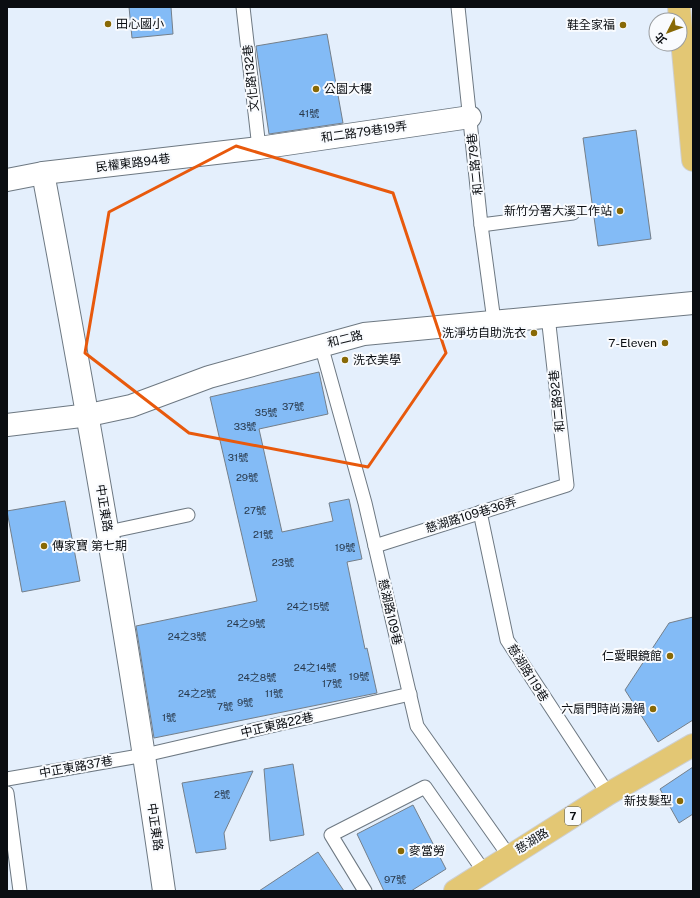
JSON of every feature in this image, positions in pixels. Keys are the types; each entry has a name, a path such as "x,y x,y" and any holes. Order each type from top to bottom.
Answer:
{"main road":[{"path":"679,7 693,160"},
{"name":"慈湖路","path":"455,891 608,794 693,745"}],"street":[{"name":"和二路79巷19弄","path":"259,148 470,117"},
{"name":"民權東路94巷","path":"7,180 43,173 259,148"},
{"name":"中正東路","path":"43,173 89,415 145,755 164,891"},
{"name":"和二路","path":"7,425 89,415 131,406 209,377 364,334 693,303"}],"lane":[{"name":"文化路132巷","path":"243,7 259,148"},
{"name":"和二路79巷","path":"458,7 481,225 494,321"},
{"path":"481,225 572,213"},
{"name":"和二路92巷","path":"548,316 566,485"},
{"name":"慈湖路109巷","path":"321,345 365,503 417,726 509,856"},
{"name":"慈湖路109巷36弄","path":"375,546 566,485"},
{"name":"慈湖路119巷","path":"480,512 507,640 554,715 608,794"},
{"path":"108,532 188,515"},
{"name":"中正東路22巷","path":"145,755 410,694"},
{"name":"中正東路37巷","path":"7,778 145,755"},
{"path":"365,891 331,834 425,787 484,873"},
{"path":"7,793 20,891"}],"highlighted area":[{"path":"236,146 393,193 446,353 368,467 189,433 85,353 109,212"}],"building":[{"path":"129,7 171,7 173,34 132,38"},
{"name":"公園大樓","path":"327,34 343,123 269,134 256,46"},
{"name":"新竹分署大溪工作站","path":"636,130 651,239 598,246 583,138"},
{"path":"319,372 328,414 259,429 282,532 333,521 329,503 349,499 362,559 347,562 365,649 367,648 377,693 154,738 136,626 257,601 210,397"},
{"name":"傳家寶 第七期","path":"65,501 80,581 22,592 7,511"},
{"name":"仁愛眼鏡館","path":"693,617 693,720 658,742 625,690 669,623"},
{"path":"293,764 304,835 270,841 264,769"},
{"name":"新技髮型","path":"693,767 693,814 679,823 660,789"},
{"path":"253,771 224,833 226,849 196,853 182,783"},
{"name":"麥當勞","path":"413,805 446,869 411,891 384,891 357,834"},
{"path":"318,852 344,891 259,891"}],"place":[{"name":"田心國小","path":"108,24"},
{"name":"鞋全家福","path":"623,25"},
{"name":"公園大樓","path":"316,89"},
{"name":"新竹分署大溪工作站","path":"620,211"},
{"name":"洗淨坊自助洗衣","path":"534,333"},
{"name":"7-Eleven","path":"665,343"},
{"name":"洗衣美學","path":"345,360"},
{"name":"傳家寶 第七期","path":"44,546"},
{"name":"仁愛眼鏡館","path":"670,656"},
{"name":"六扇門時尚湯鍋","path":"653,709"},
{"name":"新技髮型","path":"680,801"},
{"name":"麥當勞","path":"401,851"}]}
